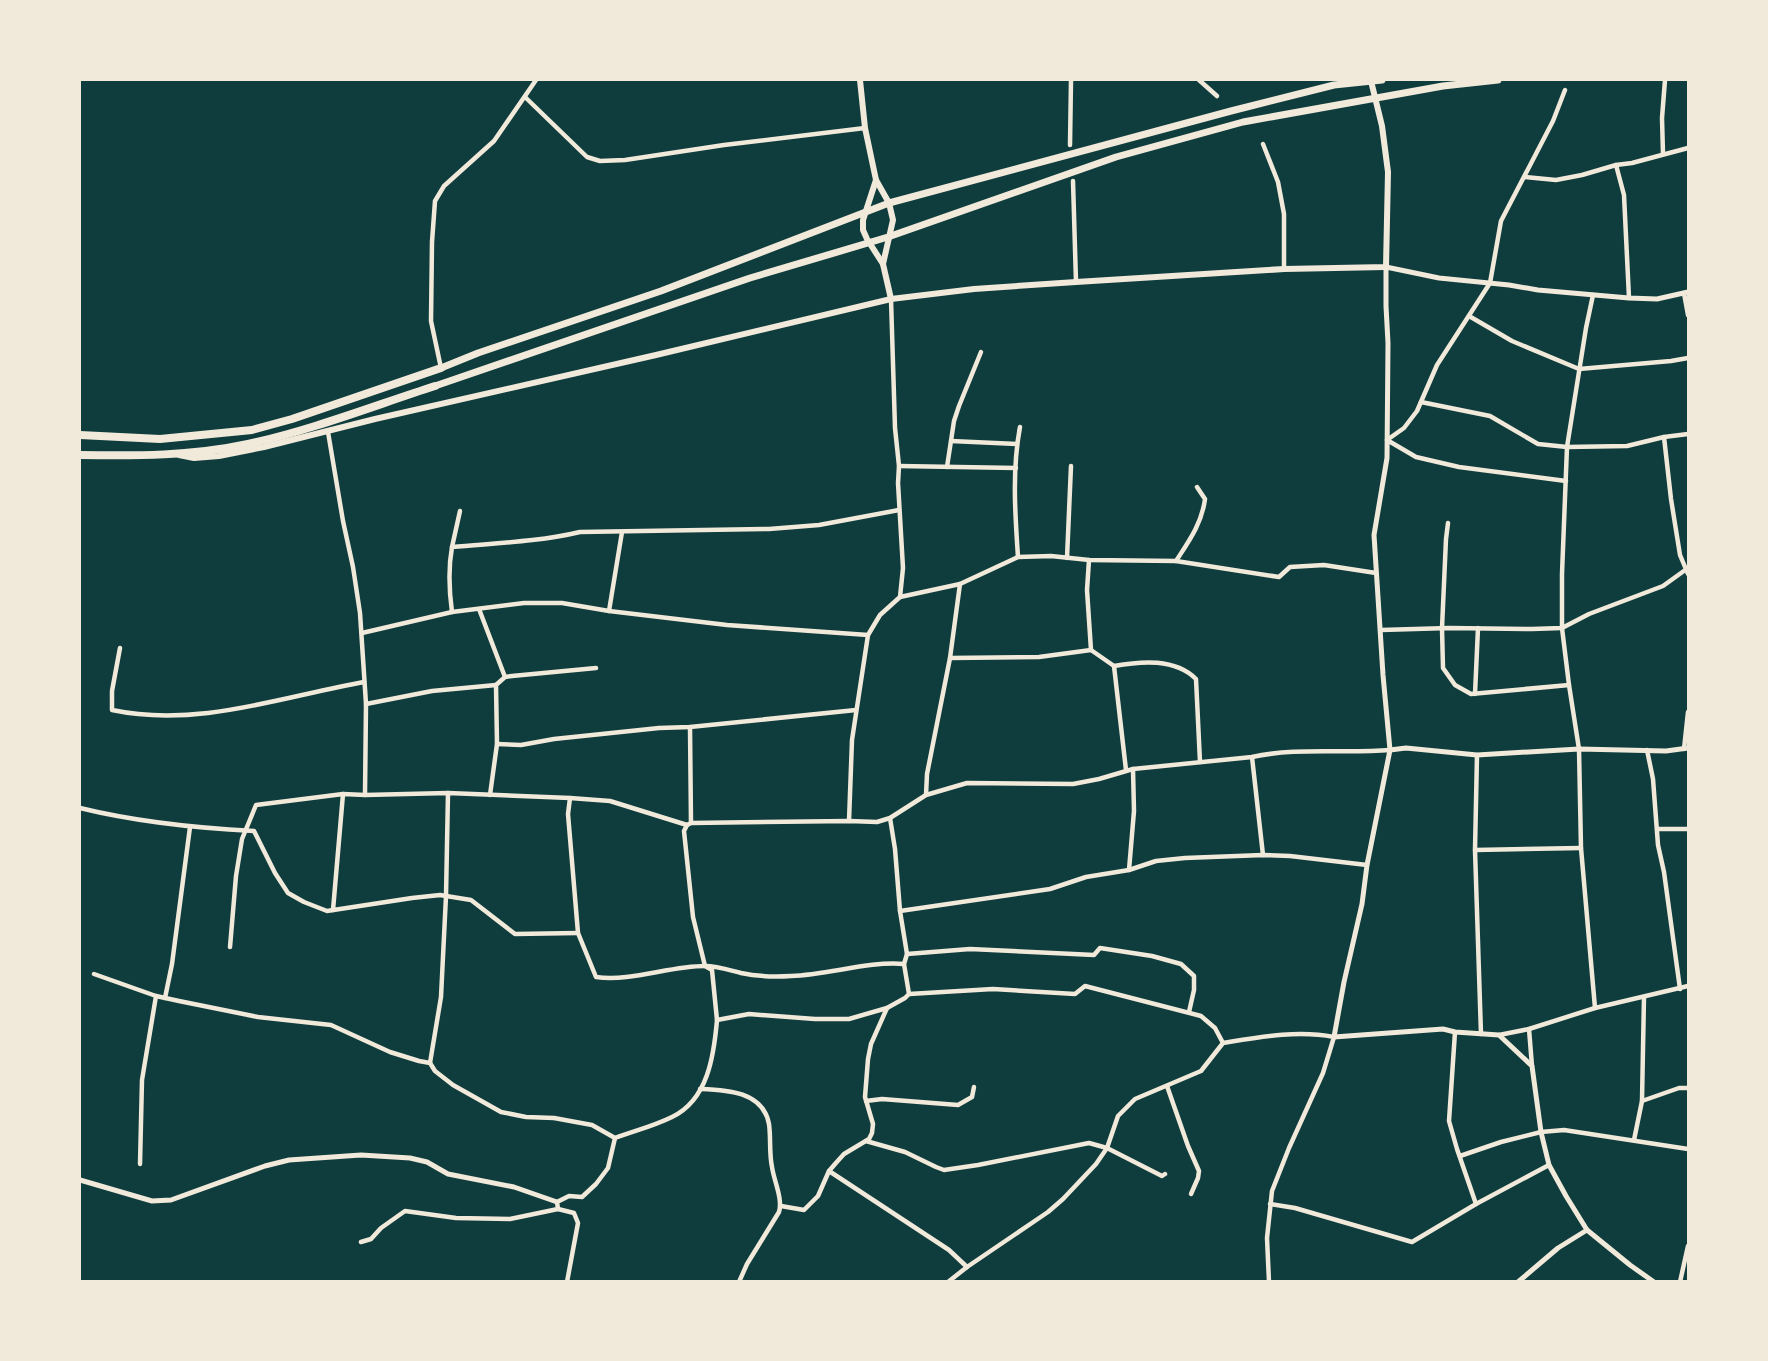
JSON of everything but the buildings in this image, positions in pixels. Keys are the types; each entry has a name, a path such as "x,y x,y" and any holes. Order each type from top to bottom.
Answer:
{"highway":[{"path":"80,435 160,439 252,430 292,419 441,368"},
{"path":"80,455 175,453 246,445 325,423 435,386"}],"main road":[{"path":"860,80 865,128 876,180 889,203 893,220 883,264"},
{"path":"441,368 478,353 661,291 889,203 1231,111 1334,86 1382,80"},
{"path":"435,386 750,278 888,237 1116,157 1243,122 1443,86 1498,80"},
{"path":"175,453 194,458 219,456 891,299 974,289 1076,282 1284,269 1386,267 1388,172 1382,126 1371,81"},
{"path":"876,180 863,225 869,243 883,264 891,299"}],"street":[{"path":"441,368 431,321 435,201 444,186 494,141 536,80"},
{"path":"1070,144 1071,80"},
{"path":"1199,80 1217,96"},
{"path":"1663,154 1662,117 1665,80"},
{"path":"1387,440 1404,428 1417,411 1437,365 1490,283 1501,221 1553,121 1565,90"},
{"path":"525,97 587,157 600,161 625,160 865,128"},
{"path":"1263,144 1278,182 1284,214 1284,269"},
{"path":"1525,177 1556,180 1582,176 1616,165 1689,148"},
{"path":"1616,165 1624,195 1629,298"},
{"path":"1073,181 1076,282"},
{"path":"1269,1281 1267,1238 1272,1191 1323,1073 1334,1037 1362,904 1390,750 1374,535 1387,458 1386,267 1439,278 1629,298 1657,299 1686,292 1689,315"},
{"path":"1593,295 1567,447 1562,628 1579,749 1581,848 1595,1008"},
{"path":"891,299 903,568 900,597"},
{"path":"1469,316 1512,341 1579,369 1689,358"},
{"path":"947,467 958,406 981,352"},
{"path":"1421,402 1490,416 1538,444 1567,447 1627,446 1664,437 1689,434"},
{"path":"1018,556 1015,512 1017,444 1020,427"},
{"path":"328,432 353,567 362,633 366,704 365,795"},
{"path":"1381,630 1562,628 1589,614 1663,585 1688,570 1680,555 1678,544 1664,437"},
{"path":"1387,440 1416,457 1459,467 1566,481"},
{"path":"951,441 1017,444"},
{"path":"899,466 1016,468"},
{"path":"1067,558 1071,466"},
{"path":"1176,561 1200,521 1205,499 1197,487"},
{"path":"452,547 545,539 580,532 769,529 819,525 899,510"},
{"path":"452,612 449,562 460,511"},
{"path":"1449,523 1446,539 1442,628 1443,668 1455,685 1475,694 1569,685"},
{"path":"609,611 622,532"},
{"path":"849,821 852,740 868,635 880,615 900,597 960,584 1018,556 1176,561 1279,577 1290,567 1324,566 1376,573"},
{"path":"1089,560 1087,590 1091,650"},
{"path":"926,795 927,774 950,658 960,584"},
{"path":"362,633 452,612 524,603 562,603 727,625 868,635"},
{"path":"479,609 505,678"},
{"path":"1475,694 1478,628"},
{"path":"120,648 111,692 112,710 146,716 180,716 231,710 364,682"},
{"path":"950,658 1039,657 1091,650 1114,666 1136,662 1177,666 1191,673 1196,679 1200,762"},
{"path":"1114,666 1126,770"},
{"path":"366,704 432,691 496,685 505,678 596,668"},
{"path":"490,795 497,744 496,685"},
{"path":"497,744 521,745 554,739 659,728 690,727 856,710"},
{"path":"230,947 236,876 244,831 256,805 343,794 448,793 610,801 689,824 877,822 890,818 926,795 967,783 1073,784 1100,779 1126,770 1252,757 1269,753 1363,752 1406,748 1477,755 1579,749 1666,751 1686,749 1689,712"},
{"path":"448,793 441,997 430,1063 435,1071 453,1085 501,1112 526,1118 554,1118 592,1125 615,1138 674,1116 689,1104 708,1074 714,1051 717,1020 712,970 705,966 693,917 684,831 689,824 690,727"},
{"path":"1647,750 1653,779 1658,845 1665,872 1680,989"},
{"path":"1477,755 1475,850 1481,1034"},
{"path":"1252,757 1263,855"},
{"path":"1129,870 1134,811 1133,769"},
{"path":"333,910 343,794"},
{"path":"570,798 568,813 578,933 596,977 621,978 705,966 744,974 813,975 890,963 904,964"},
{"path":"80,808 190,827 254,831 275,873 288,892 304,902 327,911 412,898 446,896 471,900 515,934 578,933"},
{"path":"890,818 907,954 904,964 909,994"},
{"path":"165,998 172,964 190,827"},
{"path":"1658,829 1689,829"},
{"path":"1475,850 1581,848"},
{"path":"900,911 1050,889 1086,877 1129,870 1156,861 1210,856 1263,855 1368,865"},
{"path":"907,954 970,949 1094,955 1100,948 1152,956 1180,964 1194,976 1194,990 1189,1012"},
{"path":"94,974 165,998 258,1017 331,1024 390,1052 430,1063"},
{"path":"717,1020 749,1014 849,1019 887,1008 909,994 993,989 1075,994 1085,986 1202,1016 1215,1028 1223,1043"},
{"path":"948,1281 1048,1212 1082,1181 1107,1149 1119,1116 1135,1099 1201,1071 1223,1043 1298,1034 1334,1037 1443,1029 1499,1035 1529,1029 1595,1008 1689,986"},
{"path":"140,1164 142,1080 156,996"},
{"path":"1634,1140 1642,1101 1644,997"},
{"path":"781,1206 804,1210 818,1196 830,1171 844,1154 866,1141 872,1133 873,1124 866,1101 866,1082 871,1044 887,1008"},
{"path":"1529,1029 1541,1132 1549,1165 1587,1230 1654,1281"},
{"path":"1455,1032 1449,1121 1476,1204"},
{"path":"1499,1035 1532,1066"},
{"path":"1167,1086 1198,1171 1198,1178 1191,1194"},
{"path":"866,1101 882,1099 958,1105 972,1097 974,1087"},
{"path":"1642,1101 1679,1088 1689,1088"},
{"path":"700,1089 736,1091 763,1109 768,1121 771,1165 781,1206 739,1281"},
{"path":"1460,1156 1541,1132 1564,1130 1689,1149"},
{"path":"361,1242 371,1239 381,1228 405,1211 456,1218 510,1219 557,1205 569,1196 582,1197 608,1168 615,1138"},
{"path":"866,1141 905,1152 944,1170 1089,1143 1107,1149 1162,1176 1165,1174"},
{"path":"80,1180 152,1201 171,1200 265,1166 289,1160 361,1155 410,1158 427,1162 448,1174 514,1187 574,1213 578,1223 565,1281"},
{"path":"1270,1204 1295,1208 1412,1242 1549,1165"},
{"path":"830,1171 949,1250 967,1267"},
{"path":"1518,1281 1558,1248 1587,1230"},
{"path":"1680,1281 1689,1246"}]}
